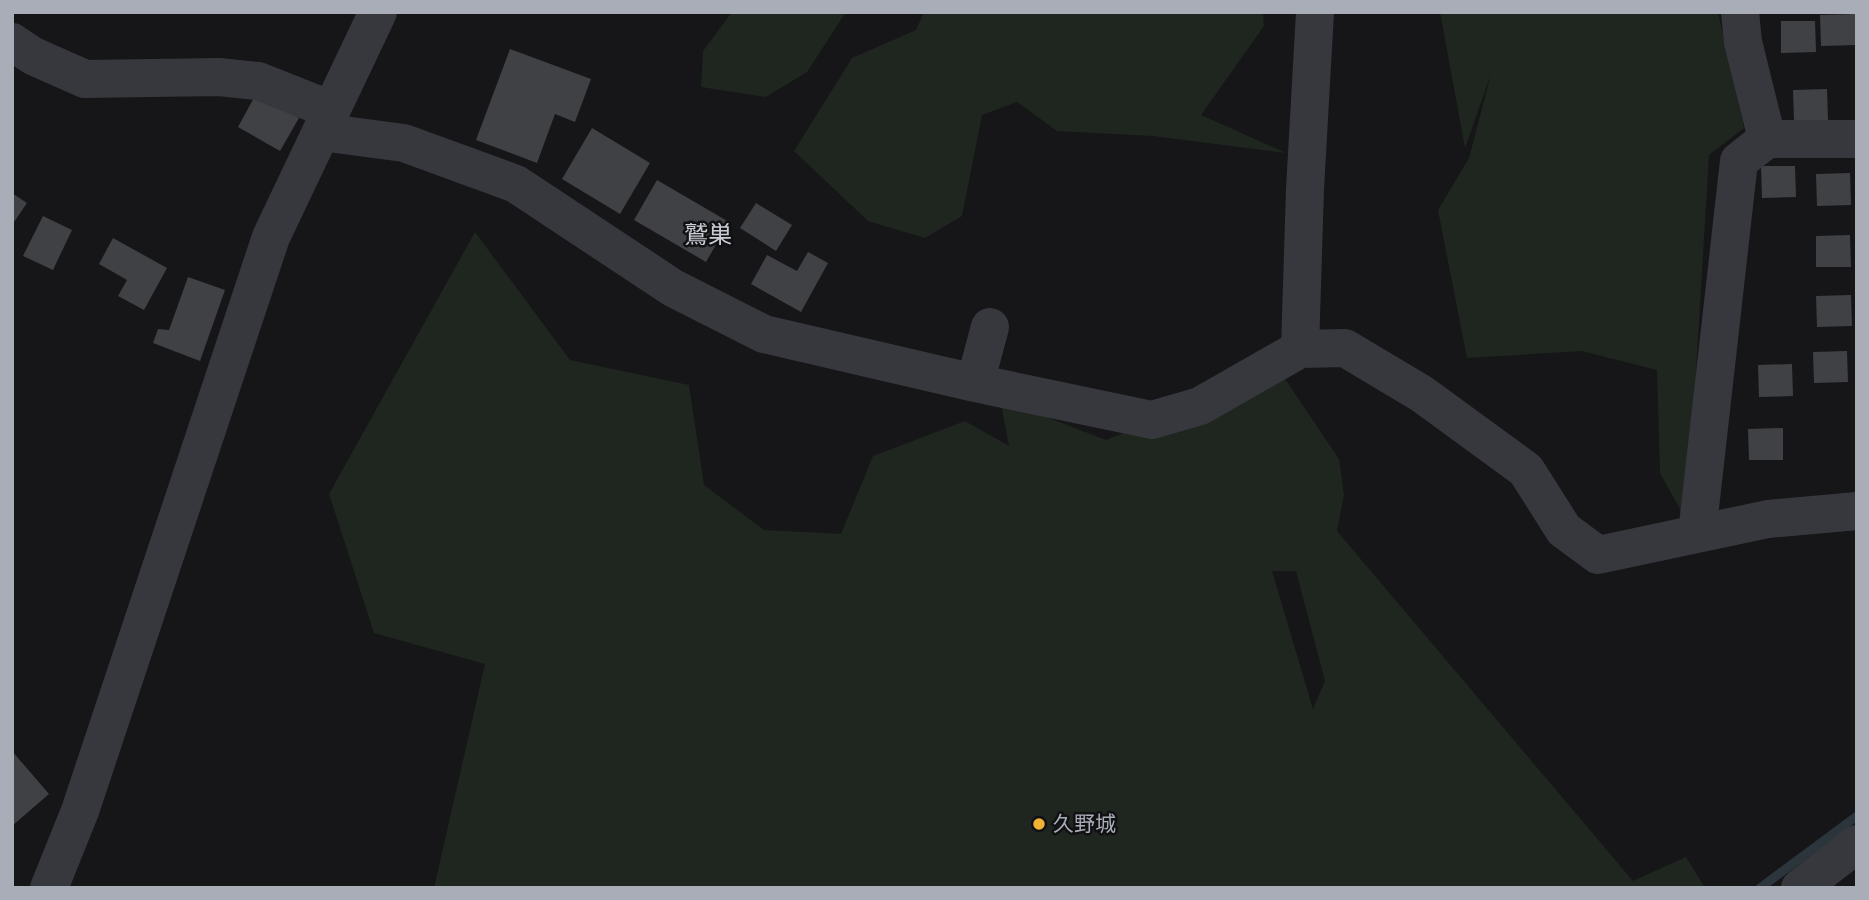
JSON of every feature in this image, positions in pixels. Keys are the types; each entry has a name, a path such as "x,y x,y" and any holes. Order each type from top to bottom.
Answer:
{"street":[{"path":"49,888 80,811 271,237 378,12"},
{"path":"1300,349 1305,189 1315,12"},
{"path":"1740,12 1743,42 1767,139"},
{"path":"12,42 33,56 85,79 219,77 258,81 326,121 404,143 516,184 673,288 764,334 975,383 1152,420 1200,406 1300,349 1345,348 1422,394 1526,470 1564,530 1598,555 1768,519 1857,511"},
{"path":"1697,534 1739,161 1767,139 1857,139"},
{"path":"975,383 990,327"},
{"path":"1800,888 1857,844"}],"shaded area":[{"path":"732,12 846,12 807,72 766,97 701,87 703,51"},
{"path":"924,12 1263,12 1264,26 1201,115 1286,153 1153,136 1057,131 1017,102 982,115 962,216 925,238 868,221 794,151 852,58 916,30"},
{"path":"1440,12 1718,12 1744,128 1709,155 1687,522 1660,473 1657,370 1582,351 1467,358 1438,210 1469,158 1491,74 1465,148"},
{"path":"475,232 570,360 689,385 704,485 764,530 841,534 873,456 965,421 1009,446 1000,399 1106,440 1219,395 1275,364 1339,459 1344,495 1337,531 1633,881 1686,857 1705,888 434,888 485,664 374,633 329,494","holes":["1272,571 1296,571 1325,681 1313,709"]}],"building":[{"path":"1855,14 1856,45 1821,46 1820,15"},
{"path":"1781,21 1815,21 1816,52 1781,53"},
{"path":"510,49 591,79 575,122 555,114 537,163 476,140"},
{"path":"1827,89 1828,120 1794,121 1793,90"},
{"path":"256,94 299,118 280,151 238,127"},
{"path":"592,128 650,163 620,214 562,179"},
{"path":"1761,166 1795,166 1796,197 1762,198"},
{"path":"1850,173 1851,205 1817,206 1816,174"},
{"path":"657,180 729,222 706,262 634,220"},
{"path":"12,193 27,203 12,225"},
{"path":"756,203 792,225 776,251 740,228"},
{"path":"43,216 72,230 53,270 23,256"},
{"path":"1850,235 1851,267 1816,267 1816,236"},
{"path":"113,238 167,268 144,310 118,296 127,280 99,264"},
{"path":"808,252 828,263 801,312 751,284 767,255 797,271"},
{"path":"188,277 225,290 200,361 153,343 158,329 169,330"},
{"path":"1851,295 1852,326 1817,327 1816,296"},
{"path":"1847,351 1848,382 1814,383 1813,352"},
{"path":"1792,364 1793,396 1759,397 1758,365"},
{"path":"1783,428 1783,460 1749,460 1748,429"},
{"path":"12,751 49,794 12,826"}],"waterway":[{"path":"1760,888 1857,816"}],"place":[{"name":"久野城","path":"1039,824"}],"district":[{"name":"鷲巣","path":"708,235"}]}
